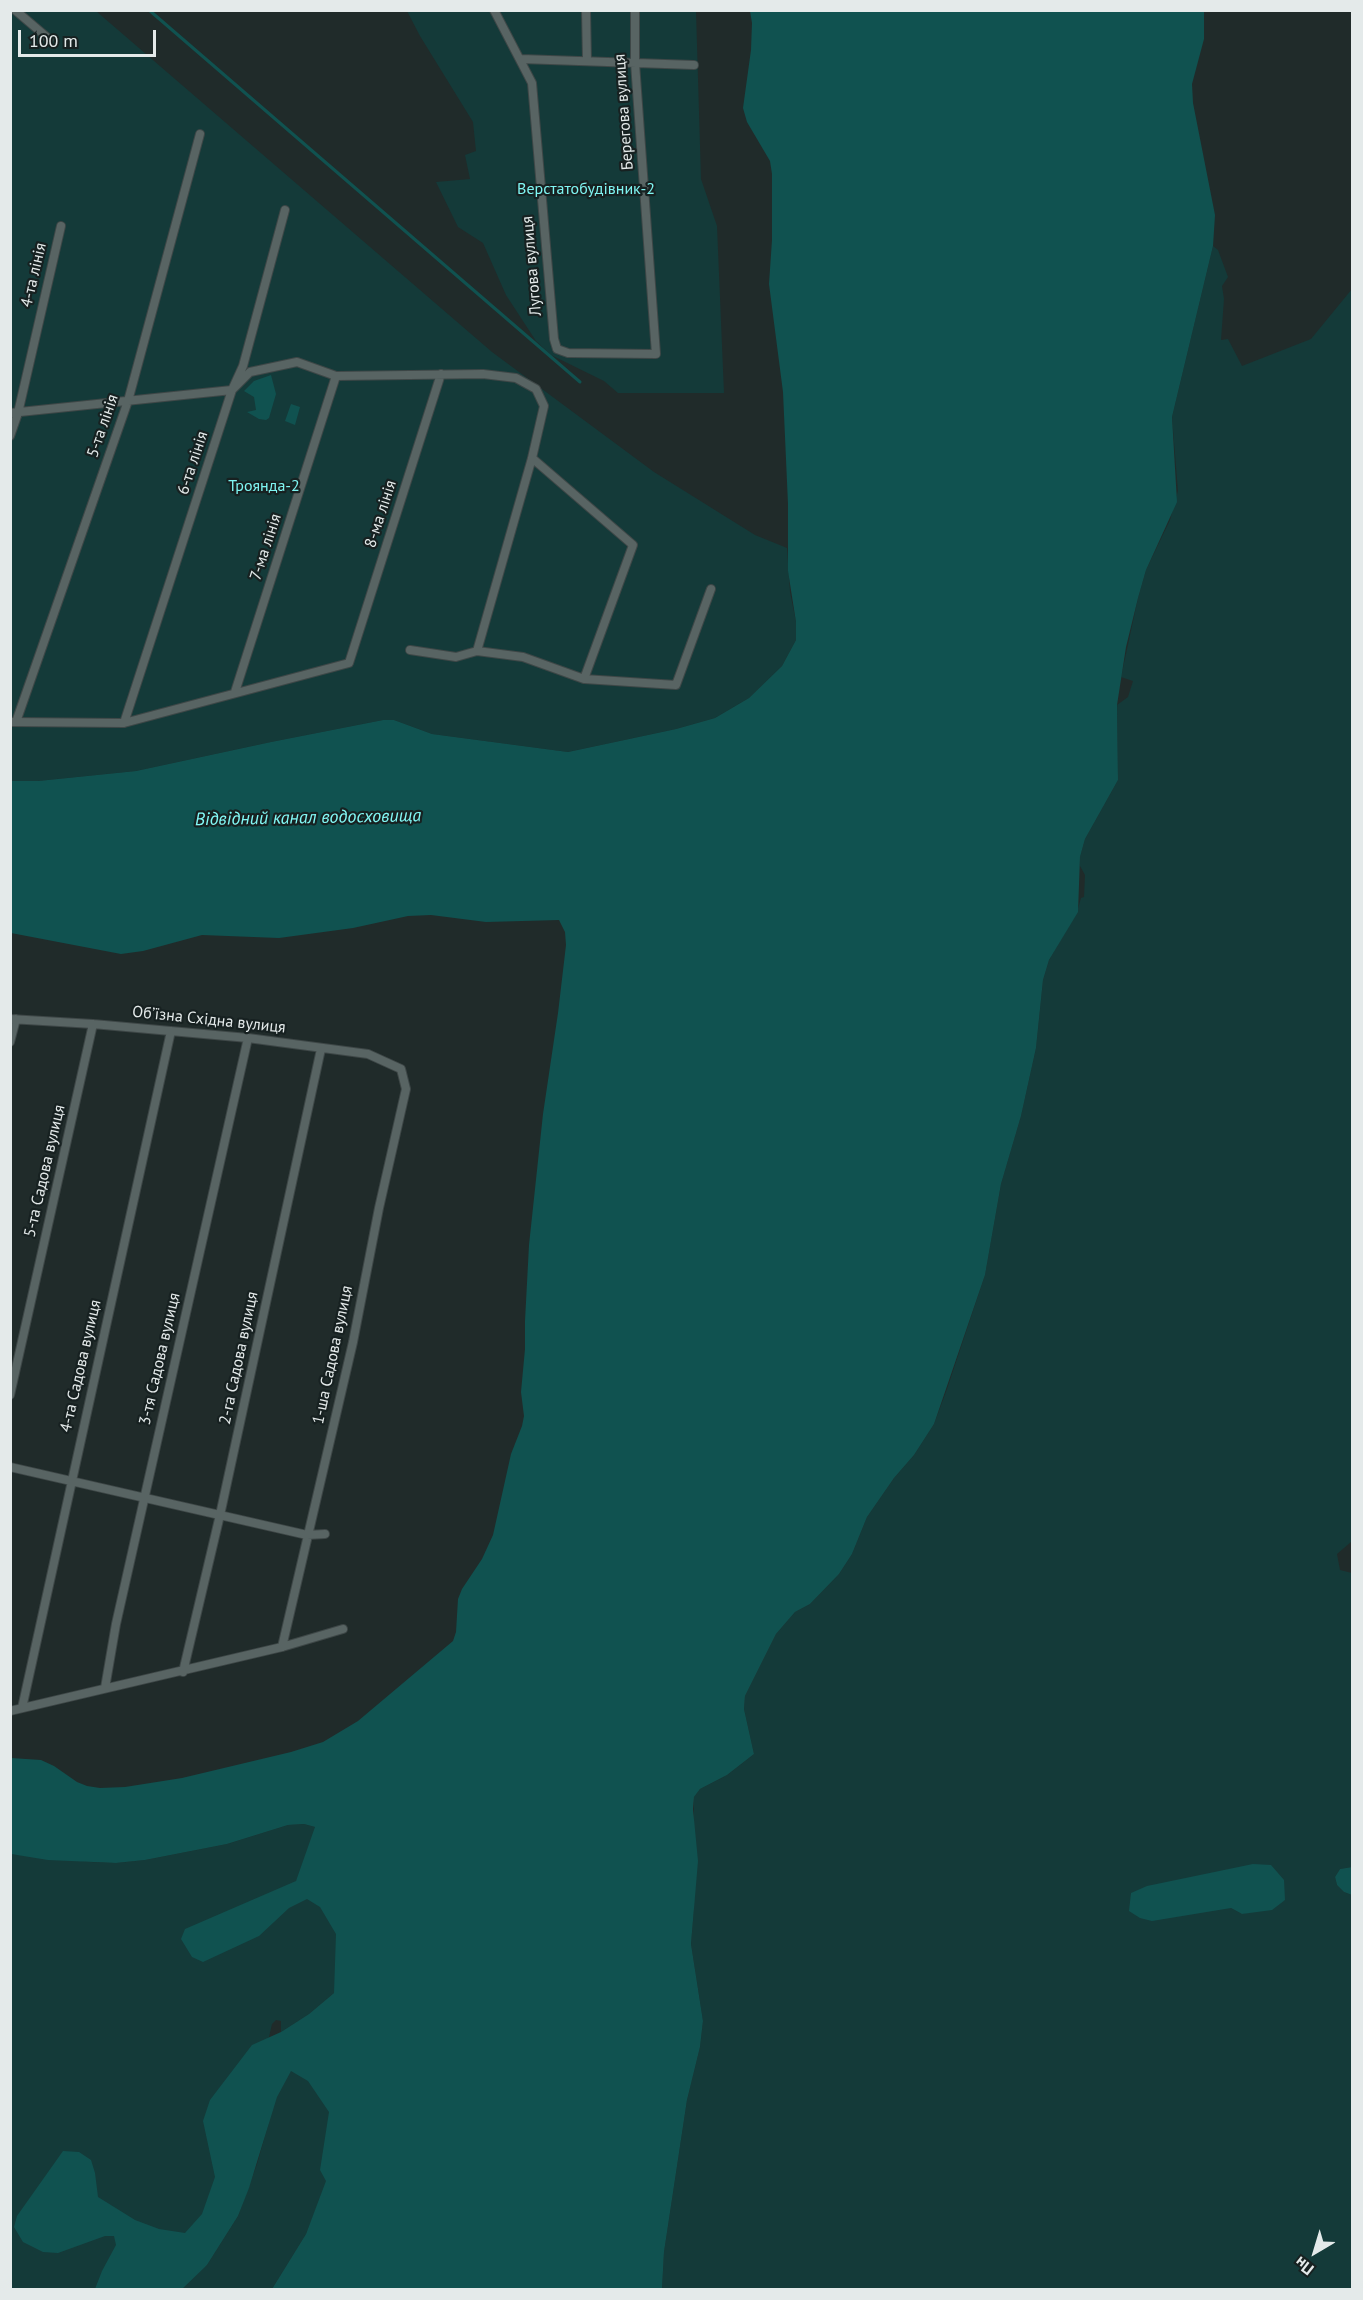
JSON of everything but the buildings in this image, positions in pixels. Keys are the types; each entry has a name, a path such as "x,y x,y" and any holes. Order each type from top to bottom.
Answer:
{"street":[{"path":"15,10 50,39"},
{"name":"Лугова вулиця","path":"494,10 532,83 554,339 557,349 568,353 656,354"},
{"path":"586,10 587,61"},
{"name":"Берегова вулиця","path":"635,10 635,63 656,354"},
{"path":"521,59 694,65"},
{"name":"5-та лінія","path":"13,722 128,401 200,134"},
{"name":"6-та лінія","path":"124,723 232,390 243,366 285,210"},
{"name":"4-та лінія","path":"10,435 61,226"},
{"path":"14,413 232,390 250,372 297,362 336,376 483,374 516,378 536,389 544,406 532,458 477,651"},
{"name":"8-ма лінія","path":"236,692 349,663 441,374"},
{"name":"7-ма лінія","path":"236,692 336,376"},
{"path":"532,458 633,545 584,679"},
{"path":"410,650 456,657 477,651 523,657 584,679 676,685 711,589"},
{"path":"13,722 124,723 236,692"},
{"path":"10,1042 13,1019"},
{"name":"Обʼїзна Східна вулиця","path":"13,1019 248,1038 368,1054 401,1069"},
{"name":"5-та Садова вулиця","path":"10,1395 93,1024"},
{"name":"4-та Садова вулиця","path":"22,1708 70,1480 171,1031"},
{"name":"3-тя Садова вулиця","path":"105,1688 143,1498 248,1038"},
{"name":"2-га Садова вулиця","path":"183,1672 220,1515 321,1049"},
{"name":"1-ша Садова вулиця","path":"282,1647 353,1342 379,1208 406,1089 401,1069"},
{"path":"10,1467 307,1535 325,1534"},
{"path":"10,1711 183,1672 343,1629"}],"green space":[{"name":"Троянда-2","path":"11,11 96,11 492,352 654,472 755,535 787,548 796,640 782,666 749,698 715,718 676,729 568,752 432,734 394,720 383,720 136,771 38,781 11,781"},
{"name":"Верстатобудівник-2","path":"407,11 696,11 701,179 717,226 724,393 618,393 604,381 551,355 536,341 506,295 483,243 458,227 436,182 470,179 465,155 476,151 473,122"},
{"path":"1213,246 1218,250 1228,277 1222,286 1224,299 1221,340 1228,339 1242,366 1311,339 1352,289 1352,1542 1337,1554 1340,1570 1352,1573 1352,1867 1340,1869 1335,1877 1337,1885 1344,1892 1352,1895 1352,2289 662,2290 664,2252 687,2100 700,2047 703,2021 691,1944 694,1909 694,1797 700,1789 727,1775 754,1754 744,1709 745,1696 776,1634 795,1612 810,1604 839,1574 852,1554 867,1517 894,1478 914,1455 934,1424 947,1389 985,1275 1001,1184 1021,1116 1036,1048 1043,980 1049,960 1077,912 1081,898 1084,897 1085,875 1080,866 1080,857 1085,839 1118,780 1117,705 1128,697 1133,681 1121,677 1146,570 1170,520 1178,491 1172,417","holes":["1285,1900 1242,1914 1231,1908 1170,1917"]},
{"path":"304,1824 322,1829 329,1835 332,1843 328,1852 296,1881 277,1903 238,1916 228,1922 238,1924 249,1914 258,1913 267,1916 275,1913 290,1903 311,1877 335,1854 339,1879 346,1886 382,1885 390,1892 400,1914 405,1933 403,1947 386,1981 377,1994 360,2003 334,1993 309,2014 281,2032 281,2021 276,2020 272,2024 269,2037 247,2079 245,2088 251,2110 247,2141 236,2182 209,2239 192,2261 177,2271 158,2273 142,2265 130,2232 126,2226 117,2222 74,2230 64,2237 81,2239 109,2229 119,2230 127,2241 131,2273 137,2282 145,2287 157,2287 188,2278 207,2265 238,2216 257,2164 269,2122 267,2092 273,2061 299,2045 356,2032 362,2036 363,2045 338,2155 306,2234 272,2289 11,2290 11,1854 116,1863 145,1860 227,1844 288,1825"}],"water":[{"name":"Відвідний канал водосховища","path":"750,11 1204,11 1204,39 1192,84 1193,103 1215,215 1213,246 1172,417 1177,502 1146,570 1126,647 1117,705 1118,780 1085,839 1080,857 1078,912 1049,960 1043,980 1036,1048 1021,1116 1001,1184 985,1275 934,1424 914,1455 894,1478 867,1517 852,1554 839,1574 810,1604 795,1612 776,1634 745,1696 744,1709 754,1754 727,1775 700,1789 694,1797 698,1861 691,1944 703,2021 700,2047 687,2100 664,2252 662,2289 272,2289 306,2234 326,2181 320,2170 329,2112 308,2081 291,2071 277,2097 238,2216 207,2265 182,2289 95,2289 116,2245 114,2236 105,2236 58,2253 43,2252 23,2242 14,2227 17,2216 63,2151 79,2152 91,2160 98,2197 135,2220 159,2229 185,2233 202,2214 215,2177 203,2121 210,2100 252,2045 281,2032 309,2014 334,1993 336,1934 320,1907 307,1899 289,1908 259,1936 203,1962 192,1957 181,1939 185,1929 296,1881 315,1827 304,1824 288,1825 227,1844 145,1860 116,1863 48,1860 11,1854 11,1758 41,1760 77,1782 100,1788 125,1787 182,1778 291,1752 323,1742 358,1721 453,1641 456,1632 458,1599 482,1559 493,1535 511,1454 524,1416 521,1392 529,1245 543,1114 566,945 565,932 559,920 486,922 431,915 408,916 353,928 279,938 202,935 143,951 121,954 11,933 11,781 38,781 136,771 383,720 394,720 432,734 568,752 676,729 715,718 749,698 782,666 796,640 796,622 788,571 788,504 783,392 769,284 772,174 770,161 747,122 743,108 751,50"},
{"path":"271,375 276,394 269,418 259,419 247,412 256,410 254,397 244,391 254,381"},
{"path":"291,404 300,407 295,425 285,421"},
{"path":"1253,1864 1271,1865 1284,1880 1285,1900 1272,1910 1242,1914 1231,1908 1152,1921 1140,1918 1129,1911 1131,1893 1147,1886"},
{"path":"1352,1867 1352,1895 1344,1892 1337,1885 1335,1877 1340,1869"}],"waterway":[{"path":"149,10 580,382"}]}
